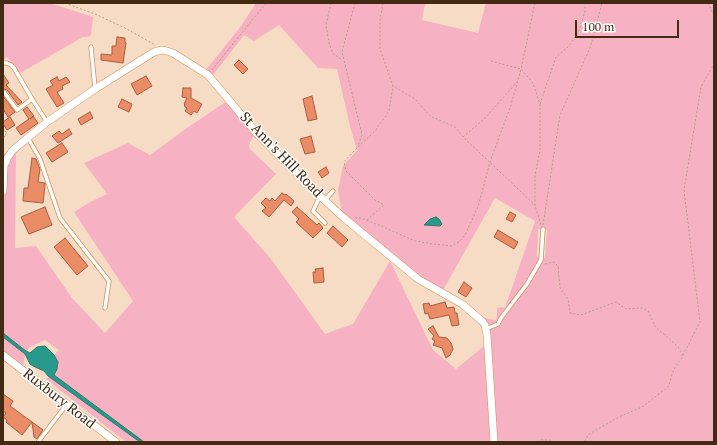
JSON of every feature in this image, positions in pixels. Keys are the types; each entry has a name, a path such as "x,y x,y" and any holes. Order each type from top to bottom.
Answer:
{"street":[{"name":"St Ann's Hill Road","path":"162,50 173,54 208,76 259,136 322,198 418,279 462,304 485,324 486,329"},
{"path":"3,191 4,161 13,150 47,122 95,89 154,52 162,50"},
{"path":"486,329 494,442"},
{"name":"Ruxbury Road","path":"3,355 116,442"}],"lane":[{"path":"91,47 95,89"},
{"path":"3,63 7,63 14,68 47,122"},
{"path":"4,92 17,110 32,99"},
{"path":"28,138 40,159 60,218 109,281 105,308"},
{"path":"325,223 313,212 322,198 333,191"},
{"path":"486,329 498,324 527,284 541,260 543,229"},
{"path":"38,442 67,404"}],"path":[{"path":"65,3 96,14 127,29 158,46 162,50"},
{"path":"208,76 266,3"},
{"path":"331,3 326,25 329,43 333,54 343,60"},
{"path":"355,3 342,52 362,135 358,147"},
{"path":"367,220 384,204 375,200 346,171 344,162 375,131 389,111 393,86 380,49 380,20 383,3"},
{"path":"344,218 360,218 367,220 415,241 452,246 460,241 465,235 478,207 490,162 511,105 518,82 535,3"},
{"path":"540,104 556,57 569,46 578,32 585,12 585,3"},
{"path":"543,229 560,114 590,48 602,3"},
{"path":"708,3 714,15"},
{"path":"491,61 521,69 533,83 540,104 540,150 535,176 535,205 543,229"},
{"path":"584,442 589,434 621,416 642,407 668,387 674,369 683,356 700,322 684,190 701,87 714,64"},
{"path":"463,137 485,118 518,82"},
{"path":"393,86 415,99 430,116 455,127 463,137 535,205"},
{"path":"536,268 542,264 554,262 558,266 560,288 568,299 570,313 581,315 616,302 626,309 642,308 648,311 656,328 679,348 683,356"},
{"path":"538,442 540,440 550,440 553,442"}],"shaded area":[{"path":"3,3 50,3 93,17 91,35 88,37 83,37 20,73 7,57 3,60"},
{"path":"256,3 425,3 422,20 478,33 486,3 714,3 714,442 126,442 46,379 53,375 58,362 54,355 59,350 45,340 30,347 27,351 3,333 3,155 23,139 27,144 16,153 15,248 36,246 72,298 105,333 133,301 74,212 107,194 84,163 128,143 150,155 227,101 254,136 250,142 250,149 276,174 234,217 271,259 325,334 353,324 390,261 433,350 456,369 484,346 483,318 496,320 497,308 505,308 535,221 495,198 443,290 420,277 342,213 338,190 343,166 357,150 337,69 318,68 279,25 254,41 244,35 213,75 206,70 241,26","holes":["538,229 547,230 545,258 537,257"]},
{"path":"3,337 25,355 23,366 3,350"}],"water":[{"path":"436,217 442,224 440,226 424,225 430,219"},
{"path":"3,333 30,353 37,347 45,346 54,355 58,362 54,375 144,442 140,442 48,376 44,371 30,364 25,354 3,337"}],"building":[{"path":"117,37 125,38 126,43 123,63 101,60 101,54 112,55 112,46 116,46"},
{"path":"239,60 248,69 243,74 234,65"},
{"path":"3,74 9,83 6,85 22,102 18,105 7,90 3,89"},
{"path":"146,76 152,86 137,95 131,84"},
{"path":"57,77 59,81 66,77 70,82 62,86 63,89 57,92 64,103 57,107 46,89 53,85 50,81"},
{"path":"183,88 191,88 191,98 202,104 197,113 194,111 191,115 185,111 187,108 184,104 187,98 182,97"},
{"path":"3,96 15,112 8,117 3,109"},
{"path":"312,96 317,119 308,121 303,99"},
{"path":"122,99 132,104 129,112 118,107"},
{"path":"27,107 38,123 21,135 16,128 29,119 23,110"},
{"path":"90,112 93,118 81,125 78,119"},
{"path":"10,117 15,125 7,130 3,122"},
{"path":"69,129 72,134 58,143 52,136 59,131 62,134"},
{"path":"311,136 315,152 305,154 300,139"},
{"path":"62,143 68,152 52,162 46,153"},
{"path":"32,158 36,159 40,169 38,182 45,183 43,203 23,201 24,188 28,188"},
{"path":"326,167 329,173 322,178 318,172"},
{"path":"282,193 285,195 286,194 294,201 291,206 284,200 269,217 262,211 266,208 261,203 266,198 270,201 272,198 275,201"},
{"path":"45,207 52,225 29,234 21,217"},
{"path":"297,207 317,225 319,223 323,228 313,238 296,222 299,219 292,212"},
{"path":"510,212 516,215 512,222 506,219"},
{"path":"333,226 348,240 342,247 327,233"},
{"path":"498,230 518,242 514,249 494,237"},
{"path":"65,238 88,266 77,275 54,247"},
{"path":"323,268 324,282 314,283 313,272 316,272 315,269"},
{"path":"464,282 472,288 466,297 458,292"},
{"path":"445,302 447,308 454,307 455,313 457,313 459,325 452,326 449,315 430,319 428,313 425,314 423,304 429,303 430,306"},
{"path":"433,326 439,337 447,338 451,343 453,349 450,355 446,358 442,348 433,345 435,341 432,339 434,336 428,329"},
{"path":"3,394 13,401 10,406 32,422 22,435 7,423 7,420 3,417 6,413 3,411"},
{"path":"32,422 43,430 37,439 34,437"}]}
